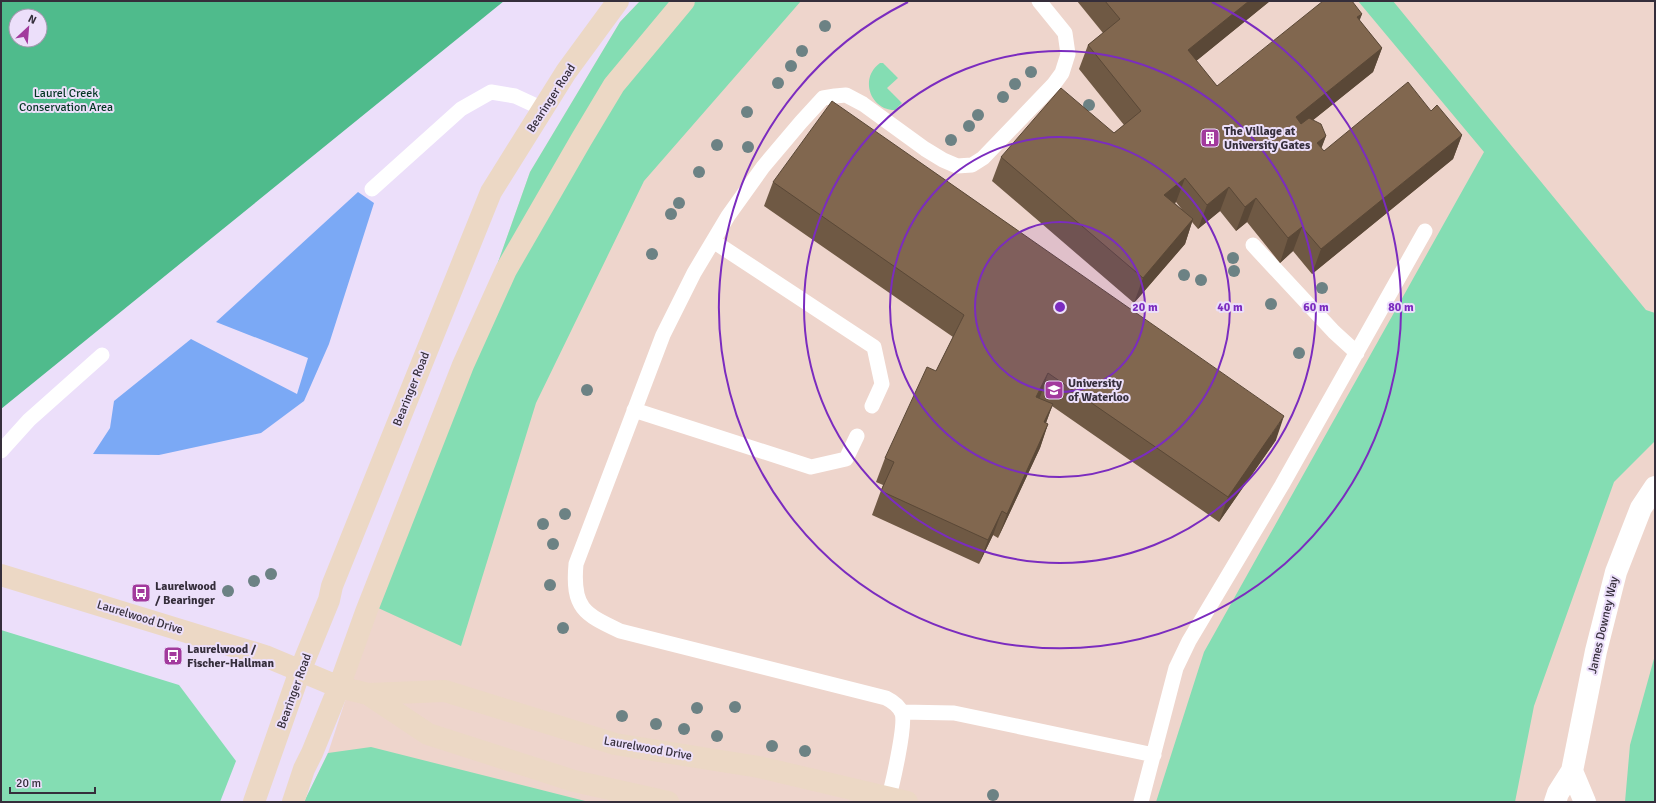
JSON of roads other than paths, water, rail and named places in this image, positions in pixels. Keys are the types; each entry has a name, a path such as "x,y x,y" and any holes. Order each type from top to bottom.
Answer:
{"main road":[{"name":"Bearinger Road","path":"254,802 300,671 490,192 566,72 618,1"},
{"path":"293,802 304,769 339,687 366,612 463,365 506,270 614,85 684,1"},
{"name":"Laurelwood Drive","path":"1,575 265,656 339,687 368,694 445,691 614,744 759,767 894,801"},
{"name":"Laurelwood Drive","path":"368,694 428,734 574,781 668,802"}],"street":[{"name":"James Downey Way","path":"1555,802 1558,793 1572,771 1596,651 1616,572 1641,508 1655,487"},
{"path":"1572,771 1584,802"}],"lane":[{"path":"894,801 903,721 902,712 895,703 886,698 620,631 594,618 586,612 580,603 574,583 576,564 663,335 694,273 713,241 728,216 763,167 823,98 846,95 863,104 925,149 943,160 957,166 972,165 983,158 1054,84 1062,73 1068,54 1065,33 1039,1"},
{"path":"372,189 461,109 491,92 515,96 543,109"},
{"path":"1142,802 1176,668 1189,641 1282,485 1425,231"},
{"path":"713,241 874,348 882,384 872,406"},
{"path":"1253,245 1334,332 1356,353"},
{"path":"1,451 29,420 102,355"},
{"path":"634,410 811,468 846,459 857,436"},
{"path":"902,712 954,713 1154,755"}],"water":[{"path":"358,192 374,203 329,344 304,401 261,433 159,455 93,454 110,428 114,401 191,339 297,394 308,358 216,322"}],"place":[{"name":"The Village at University Gates","path":"1210,138"},
{"name":"University of Waterloo","path":"1054,390"},
{"name":"Laurelwood / Bearinger","path":"141,593"},
{"name":"Laurelwood / Fischer-Hallman","path":"173,656"}],"park label":[{"name":"Laurel Creek Conservation Area","path":"66,100"}]}
